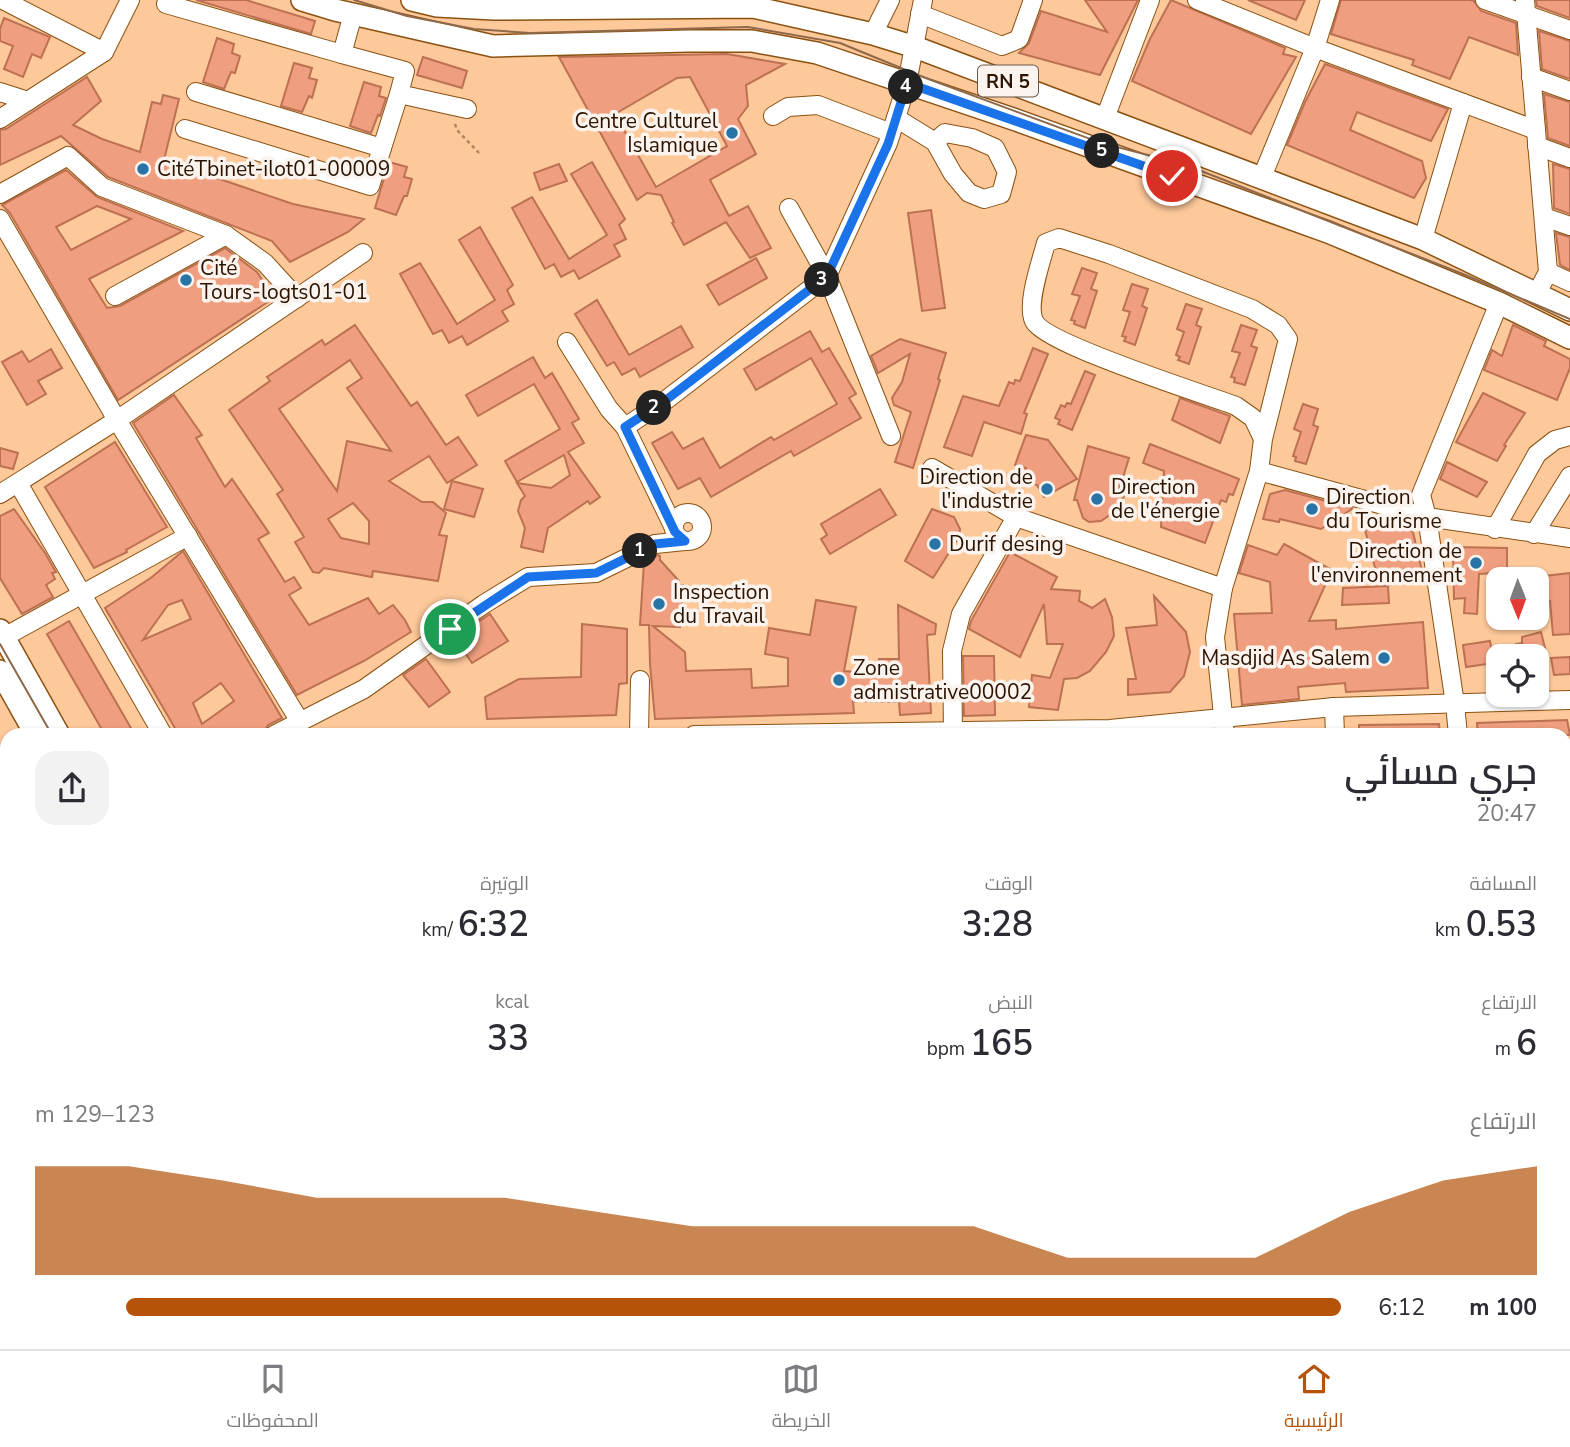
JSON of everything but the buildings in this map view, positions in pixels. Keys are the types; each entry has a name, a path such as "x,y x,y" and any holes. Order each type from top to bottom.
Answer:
{"main road":[{"name":"RN 5","path":"302,0 493,46 752,41 817,53 1328,232 1499,303 1570,338"},
{"name":"RN 5","path":"412,0 437,6 699,4 753,7 873,34 915,47 1423,239 1570,310"},
{"path":"2,634 56,728"},
{"path":"0,671 32,728"}],"street":[{"path":"3,0 104,52"},
{"path":"0,119 104,52 130,0"},
{"path":"873,34 890,0"},
{"path":"625,427 666,400 827,276 894,125 907,83 921,7 1002,46 1019,38 1033,0"},
{"path":"1105,118 1150,0"},
{"path":"1197,0 1315,48 1463,103 1537,138 1570,158"},
{"path":"1262,177 1315,48 1330,0"},
{"path":"1485,0 1526,7 1570,30"},
{"path":"166,4 405,71 370,186 185,129"},
{"path":"1526,7 1548,272 1536,295"},
{"path":"342,54 353,14"},
{"path":"1531,77 1570,91"},
{"path":"0,92 28,101"},
{"path":"196,92 382,148"},
{"path":"399,94 462,108"},
{"path":"1423,239 1463,103"},
{"path":"773,116 788,107 818,105 894,125 935,142"},
{"path":"0,194 68,156 102,187 226,235 265,263 297,298"},
{"path":"789,208 827,276 891,436"},
{"path":"1544,217 1570,226"},
{"path":"0,219 117,420 299,720"},
{"path":"115,296 226,235"},
{"path":"1224,726 1214,637 1223,588 1259,471 1263,439 1288,339 1278,325 1252,309 1109,254 1059,238 1046,243 1031,303 1034,320 1040,329 1072,346 1236,406 1253,418 1263,439"},
{"path":"0,494 117,420 363,253"},
{"path":"1548,272 1570,282"},
{"path":"1457,728 1427,517 1421,495 1499,303"},
{"path":"286,728 364,689 484,604 528,577 596,573 679,535 625,427 609,410 567,342"},
{"path":"1495,529 1537,454 1555,440 1570,436"},
{"path":"932,468 1016,517 1223,588"},
{"path":"1259,471 1427,517 1570,538"},
{"path":"1534,534 1570,476"},
{"path":"18,483 159,728"},
{"path":"953,728 952,652 961,614 1016,517"},
{"path":"2,634 188,536"},
{"path":"639,728 640,680"},
{"path":"1186,728 1224,726 1334,707 1570,700"},
{"path":"1334,707 1335,728"}],"path":[{"path":"462,108 454,122 457,130 479,153"}],"tram line":[{"path":"354,0 407,16 474,29 530,33 748,27 840,43 1098,142 1186,165 1570,319"},
{"path":"0,644 48,728"}],"place":[{"name":"Centre Culturel Islamique","path":"732,133"},
{"name":"CitéTbinet-ilot01-00009","path":"143,169"},
{"name":"Cité Tours-logts01-01","path":"186,280"},
{"name":"Direction de l'industrie","path":"1047,489"},
{"name":"Direction de l'énergie","path":"1097,499"},
{"name":"Direction du Tourisme","path":"1312,509"},
{"name":"Durif desing","path":"935,544"},
{"name":"Direction de l'environnement","path":"1476,563"},
{"name":"Inspection du Travail","path":"659,604"},
{"name":"Masdjid As Salem","path":"1384,658"},
{"name":"Zone admistrative00002","path":"839,680"}],"route":[{"path":"450,629 528,577 596,573 655,544 685,541 677,536 625,427 666,400 827,276 888,144 907,83 1172,176"}]}
